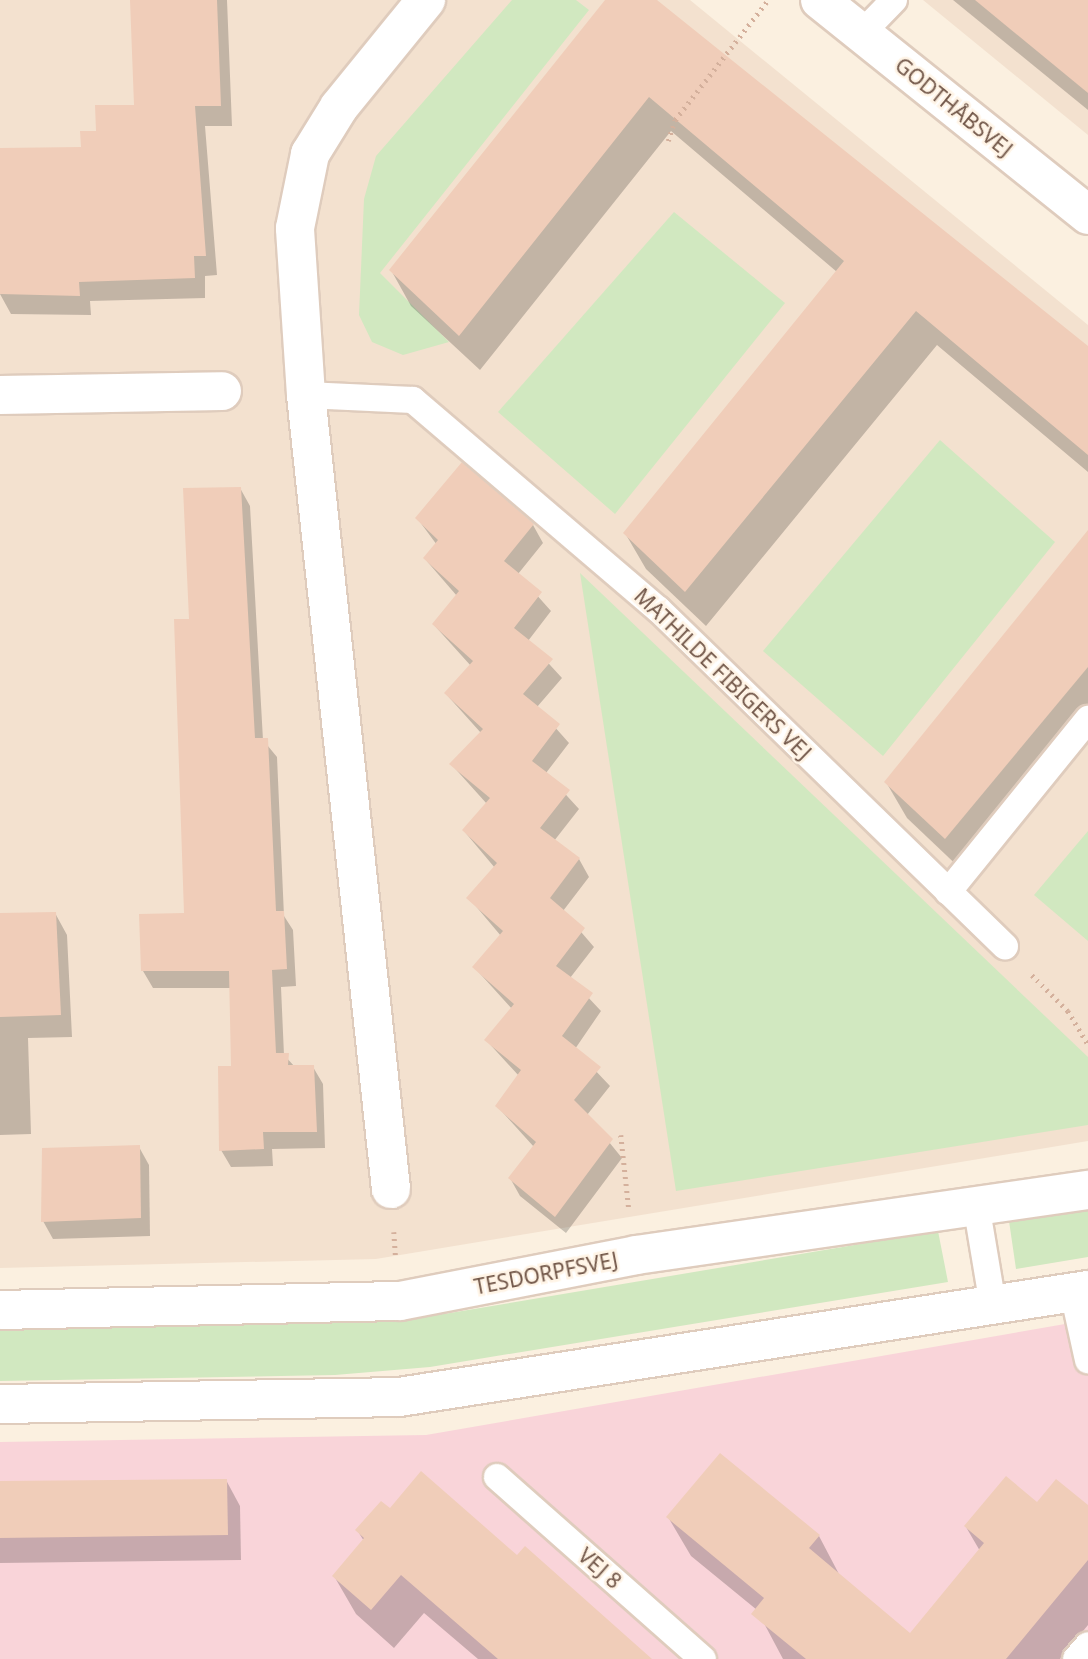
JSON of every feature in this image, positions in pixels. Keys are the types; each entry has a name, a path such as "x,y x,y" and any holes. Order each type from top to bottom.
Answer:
{"street":[{"path":"391,1189 306,395 295,228 310,154 338,107 426,0"},
{"name":"GODTHÅBSVEJ","path":"820,0 1088,215"},
{"path":"0,395 222,391"},
{"name":"TESDORPFSVEJ","path":"0,1310 400,1301 636,1255 977,1210 1088,1190"},
{"path":"0,1404 399,1397 1081,1291"}],"lane":[{"path":"862,33 894,0"},
{"name":"MATHILDE FIBIGERS VEJ","path":"306,395 413,400 658,609 1005,947"},
{"path":"948,892 1088,719"},
{"path":"977,1210 993,1306"},
{"path":"1081,1291 1088,1360"},
{"name":"VEJ 8","path":"497,1477 703,1659"},
{"path":"1076,1659 1088,1646"}],"path":[{"path":"668,141 675,120 768,0"},
{"path":"1005,947 1068,1011 1088,1044"},
{"path":"621,1135 626,1194"},
{"path":"391,1189 400,1301"}],"shaded area":[{"path":"0,0 690,0 1088,325 1088,1141 376,1259 0,1268"},
{"path":"923,0 1088,0 1088,135"},
{"path":"1088,1320 1088,1659 0,1659 0,1442 426,1435"}],"green space":[{"path":"512,0 576,0 589,10 380,273 449,342 403,355 372,342 359,315 364,199 376,156"},
{"path":"674,212 785,303 615,514 498,412"},
{"path":"940,440 1055,542 883,756 763,651"},
{"path":"580,573 1088,1057 1088,1125 676,1191"},
{"path":"1088,831 1088,941 1034,895"},
{"path":"1088,1208 1088,1257 1016,1269 1009,1221"},
{"path":"938,1231 948,1282 430,1367 335,1375 0,1381 0,1328 444,1314"}],"building":[{"path":"130,0 217,0 221,106 195,106 206,256 194,256 195,278 79,282 80,296 0,294 0,148 81,147 80,131 96,131 95,105 134,105"},
{"path":"605,0 657,0 1088,346 1088,455 916,311 685,592 623,533 844,261 649,97 459,336 389,270"},
{"path":"975,0 1088,0 1088,93"},
{"path":"462,462 534,524 504,561 542,592 514,628 553,659 523,694 560,724 532,761 570,790 540,828 580,858 550,898 585,928 556,966 593,993 562,1036 601,1067 574,1100 613,1139 555,1217 508,1178 536,1142 495,1106 521,1070 484,1040 514,1004 472,967 503,931 466,898 497,863 462,830 490,798 449,764 483,729 444,693 473,661 432,624 459,591 423,558 438,540 415,518"},
{"path":"241,487 255,738 268,738 276,911 284,911 287,969 272,970 276,1053 289,1053 288,1065 314,1065 317,1132 263,1132 264,1149 219,1151 218,1066 231,1066 229,971 141,971 139,914 184,913 174,619 189,619 183,488"},
{"path":"1088,530 1088,667 945,839 884,782"},
{"path":"56,912 61,1015 0,1017 0,913"},
{"path":"140,1145 141,1218 41,1222 42,1148"},
{"path":"720,1453 820,1535 809,1548 910,1633 984,1543 964,1526 1006,1476 1037,1502 1056,1479 1088,1505 1088,1560 1006,1659 806,1659 751,1614 764,1598 666,1517"},
{"path":"421,1471 517,1555 525,1546 652,1659 498,1659 401,1575 371,1610 332,1576 364,1538 355,1530 381,1501 390,1508"},
{"path":"227,1479 228,1535 0,1538 0,1481"}]}
